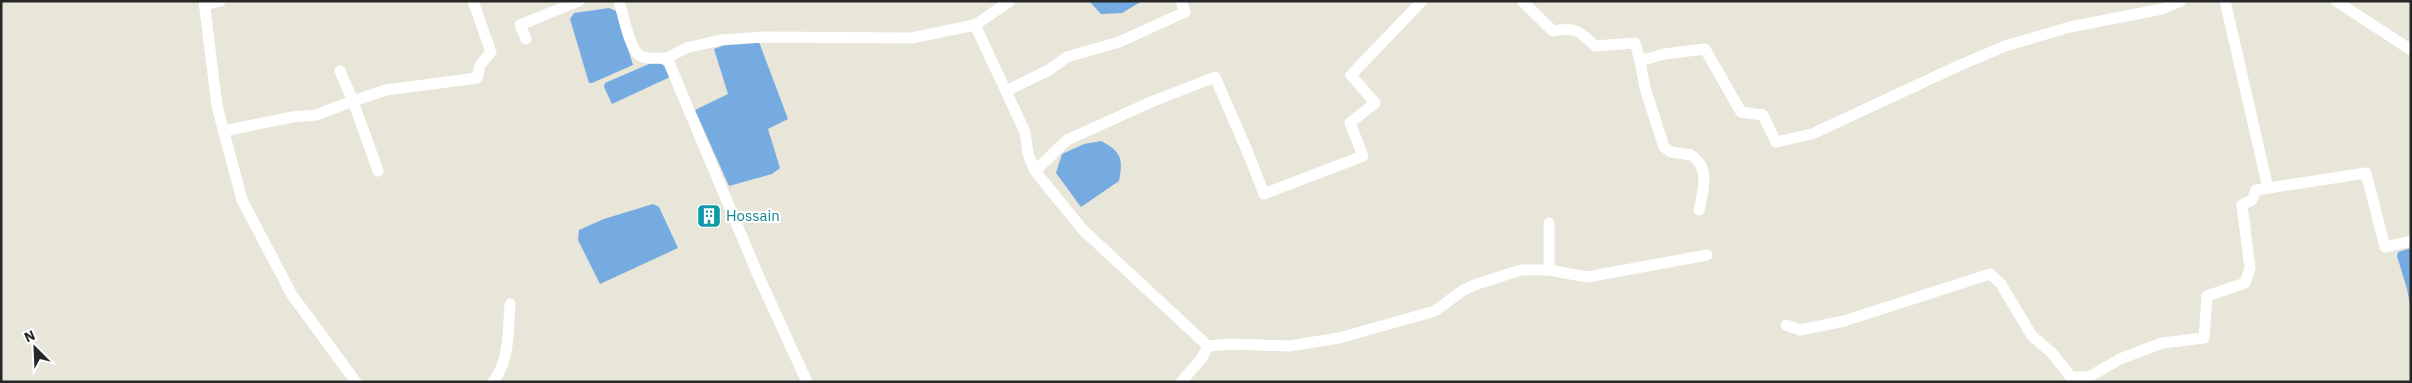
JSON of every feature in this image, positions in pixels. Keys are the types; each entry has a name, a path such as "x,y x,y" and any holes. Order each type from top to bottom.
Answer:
{"street":[{"path":"220,1 204,3 217,106 242,200 292,295 356,382"},
{"path":"224,131 292,116 316,114 386,90 477,78 480,65 491,52 472,1"},
{"path":"526,39 520,25 579,1"},
{"path":"619,1 633,46 640,55 652,58 667,58 686,48 721,40 765,37 911,38 976,25 1010,1"},
{"path":"1006,91 1049,70 1067,58 1119,42 1184,12 1181,1"},
{"path":"1034,171 1067,140 1151,102 1215,77 1264,194 1363,156 1350,123 1376,103 1351,75 1422,1"},
{"path":"1522,1 1553,30 1568,28 1580,31 1595,46 1635,43 1664,147 1671,152 1691,154 1701,165 1705,182 1699,210"},
{"path":"1640,61 1664,54 1705,49 1741,112 1763,115 1776,142 1812,134 1956,66 2005,46 2070,27 2162,9 2182,1"},
{"path":"2225,1 2268,188"},
{"path":"2336,1 2411,50"},
{"path":"976,25 1025,132 1028,154 1034,171 1083,230 1208,346 1231,344 1289,346 1339,338 1435,311 1474,284 1521,270 1548,270 1587,277 1707,255"},
{"path":"667,58 758,275 808,382"},
{"path":"340,71 378,171"},
{"path":"1786,325 1800,330 1844,321 1990,274 2001,284 2032,336 2052,353 2072,377 2089,377 2120,359 2162,343 2204,338 2207,296 2245,283 2250,268 2242,205 2252,200 2256,190 2366,173 2385,247 2411,241"},
{"path":"1548,270 1549,223"},
{"path":"493,382 500,370 507,346 510,304"},
{"path":"1180,382 1202,358 1208,346"}],"water":[{"path":"1089,1 1142,1 1122,13 1101,14"},
{"path":"609,8 616,11 633,65 589,83 570,19 574,13"},
{"path":"759,42 788,119 768,129 780,168 772,174 729,186 695,110 728,94 714,49 730,43"},
{"path":"656,61 666,67 670,77 612,104 604,87 605,83"},
{"path":"1101,141 1113,149 1119,157 1121,167 1119,181 1081,207 1056,173 1062,154 1084,144"},
{"path":"653,204 659,207 678,248 600,284 578,240 579,230 604,219"},
{"path":"2411,248 2411,310 2397,256 2398,252"}],"place":[{"name":"Hossain","path":"709,216"}]}
